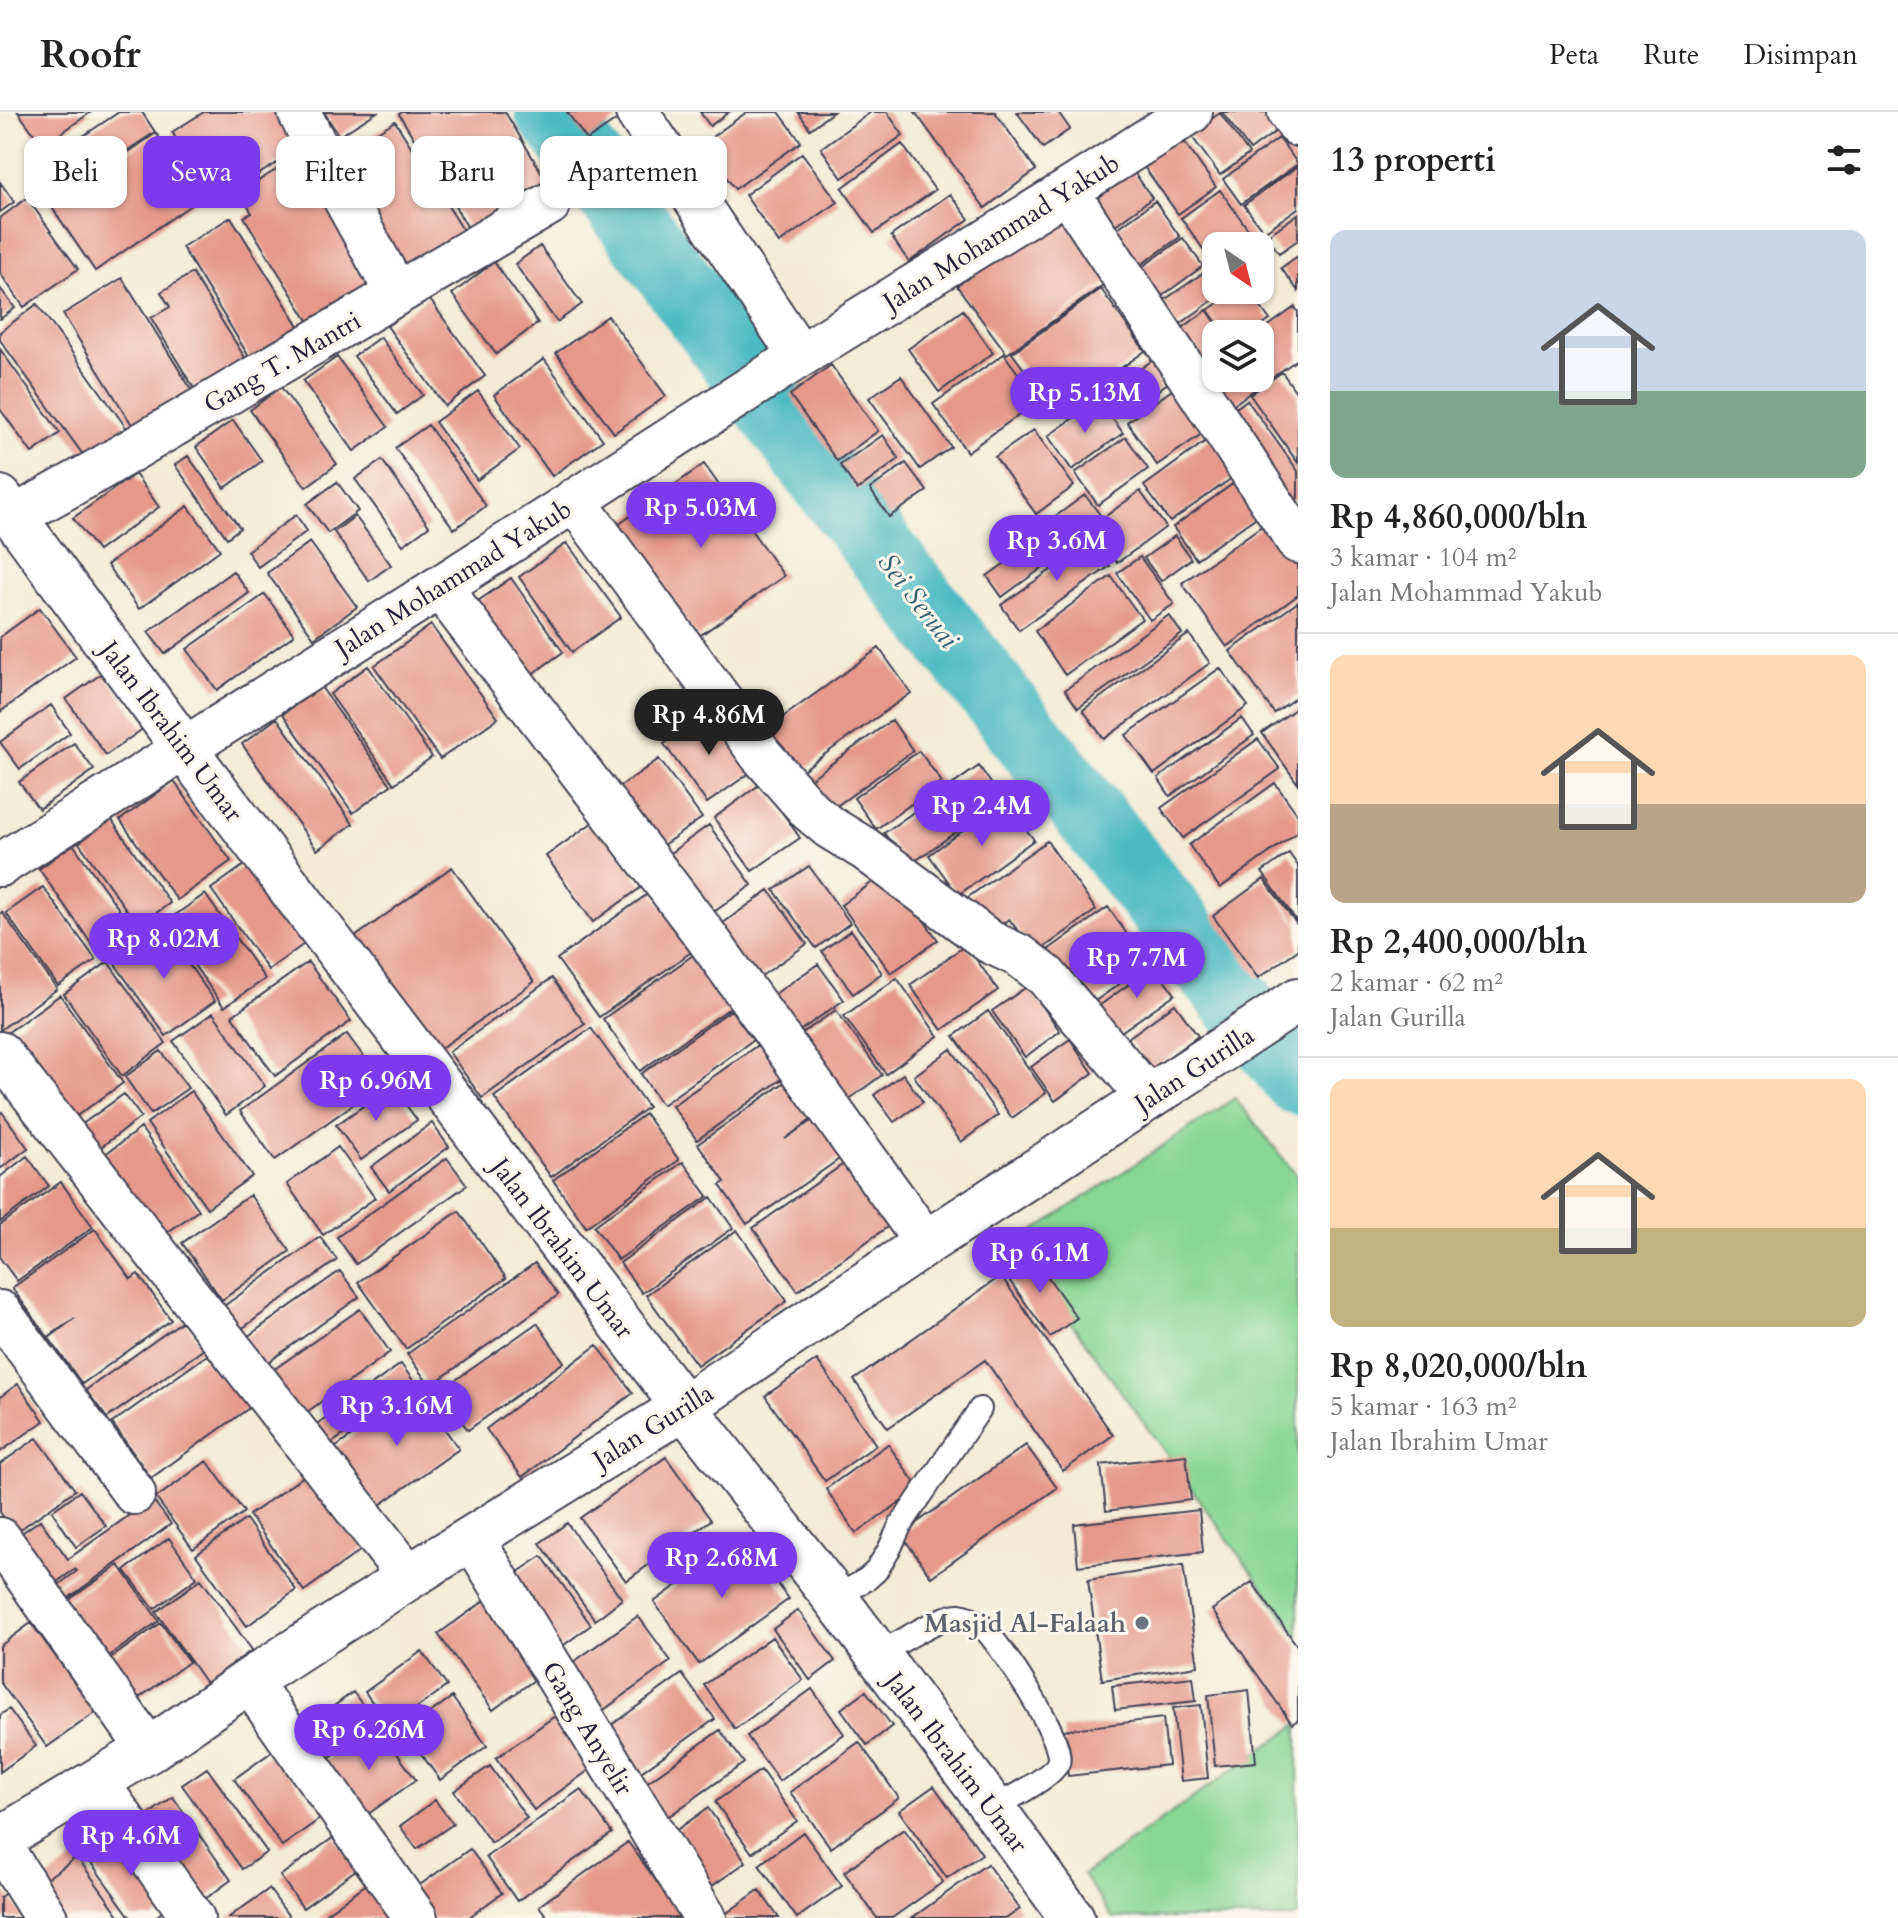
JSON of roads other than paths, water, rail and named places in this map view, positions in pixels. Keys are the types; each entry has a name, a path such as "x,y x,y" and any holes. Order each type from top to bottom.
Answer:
{"street":[{"path":"299,112 397,294"},
{"path":"637,112 788,364"},
{"path":"1289,112 1298,125"},
{"name":"Jalan Mohammad Yakub","path":"0,865 788,364 1067,191 1175,116"},
{"path":"1067,191 1298,542"},
{"name":"Gang T. Mantri","path":"7,508 98,470 542,208"},
{"path":"574,500 761,755 810,811 990,942 1020,956 1046,976 1149,1098"},
{"name":"Jalan Ibrahim Umar","path":"7,508 184,748 684,1407 835,1598 1072,1918"},
{"path":"440,587 705,935 926,1243"},
{"name":"Jalan Gurilla","path":"0,1842 149,1750 409,1577 684,1407 926,1243 1289,1006"},
{"path":"0,1053 409,1577"},
{"path":"0,1312 134,1493"},
{"name":"Gang Anyelir","path":"472,1538 705,1918"},
{"path":"0,1539 149,1750"},
{"path":"249,1681 416,1918"},
{"path":"96,1781 193,1918"},
{"path":"0,1842 46,1918"}],"lane":[{"path":"835,1598 876,1571 900,1526 980,1409"},
{"path":"877,1655 944,1617 970,1617 982,1626 1027,1687 1060,1755 1053,1770 993,1808"}],"waterway":[{"name":"Sei Seruai","path":"551,112 828,484 1298,1079"}],"place":[{"name":"Masjid Al-Falaah","path":"1142,1623"}]}
